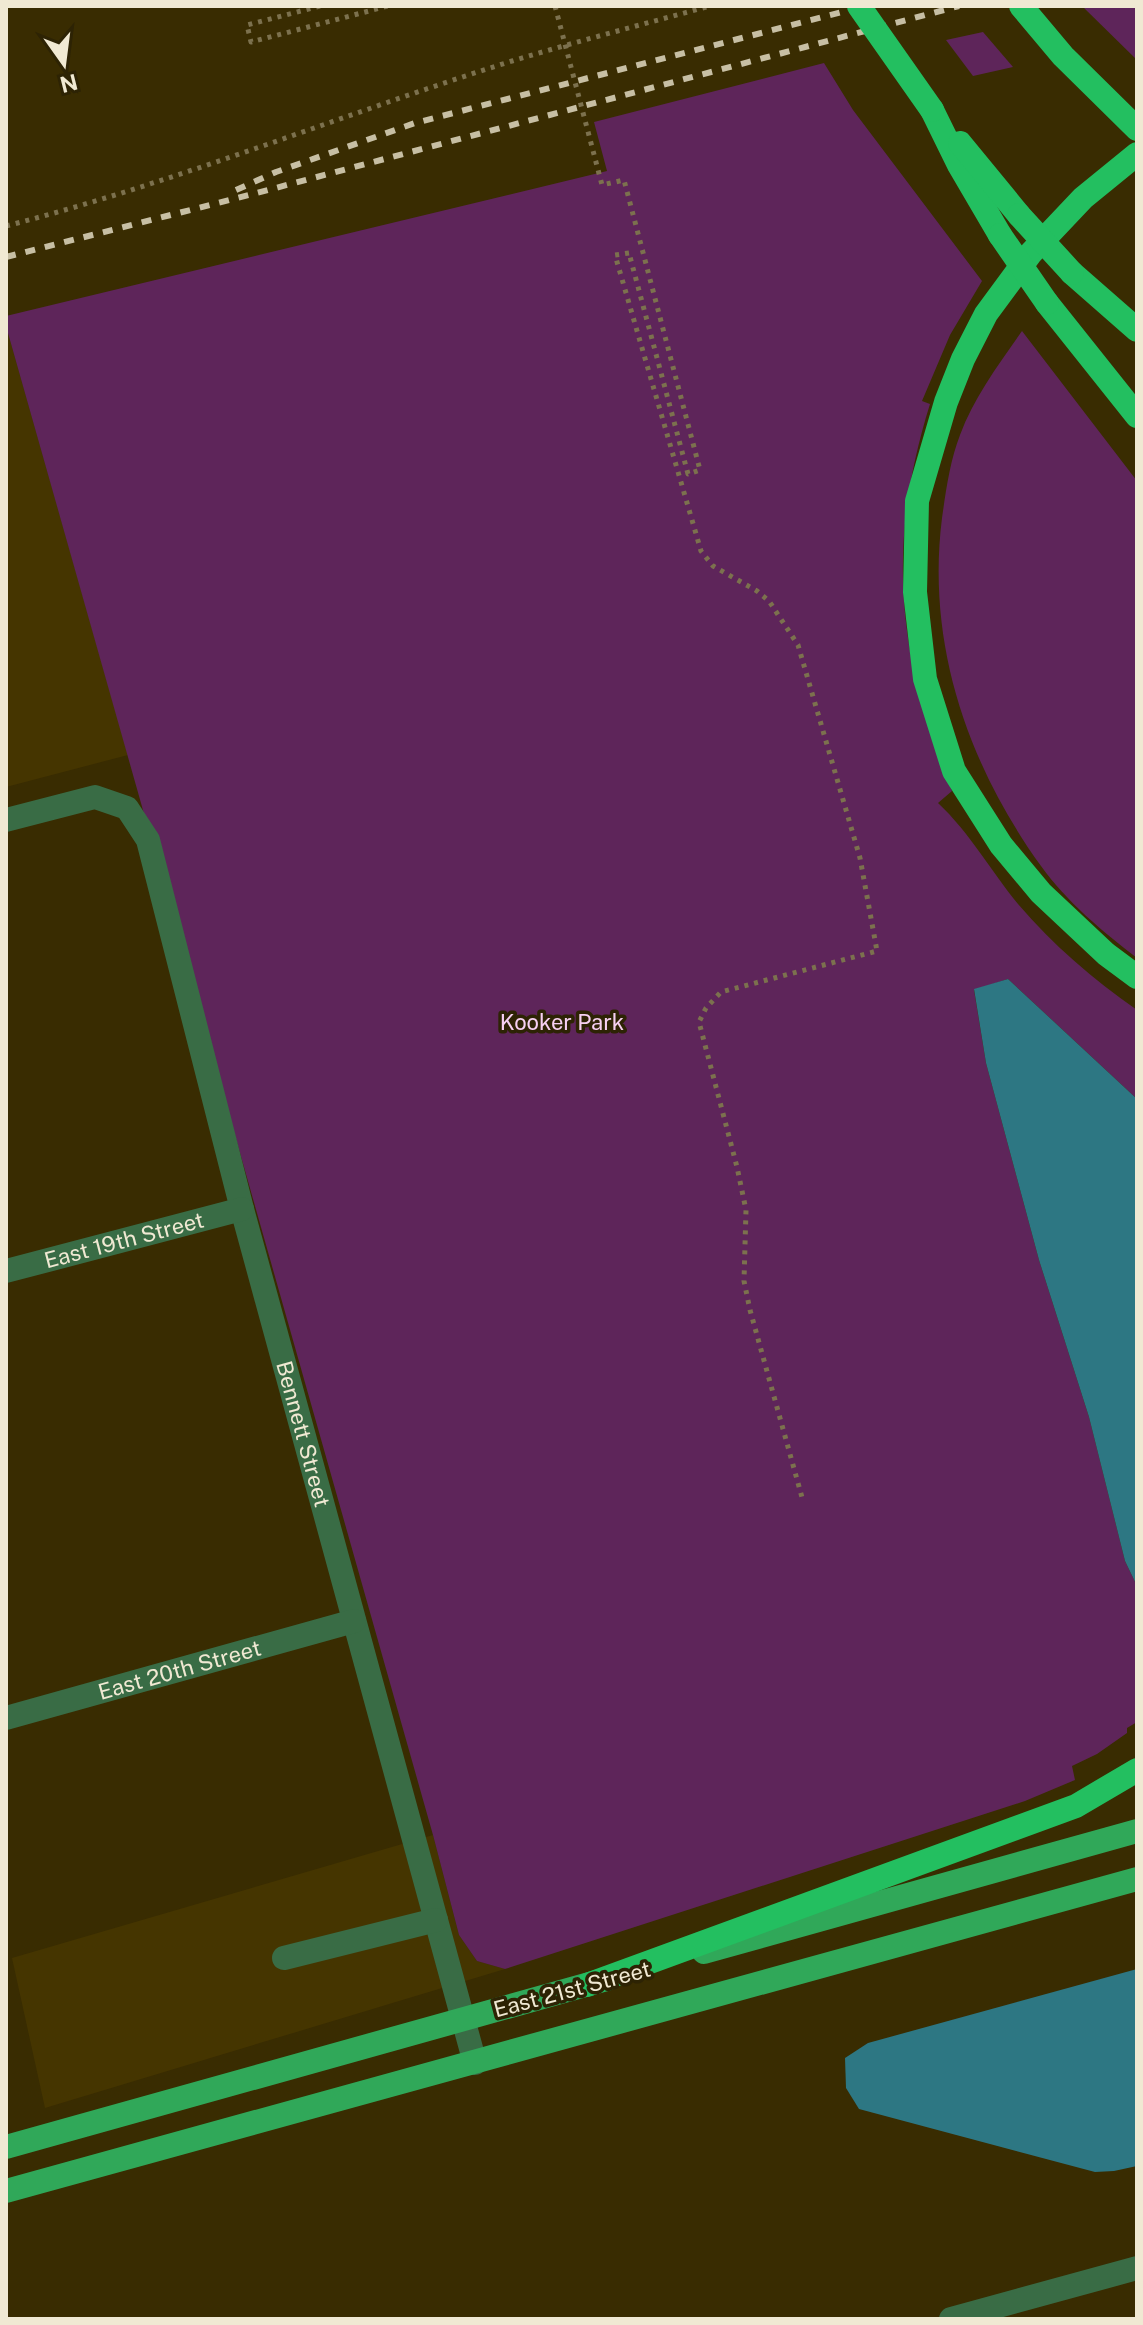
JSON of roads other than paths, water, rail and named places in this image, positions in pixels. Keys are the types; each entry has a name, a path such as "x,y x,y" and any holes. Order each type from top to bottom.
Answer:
{"highway":[{"path":"859,6 932,110 1019,215 1072,273 1137,330"},
{"path":"1021,6 1063,56 1136,128"},
{"path":"932,110 959,165 1000,235 1047,303 1137,416"},
{"path":"1137,154 1083,198 1031,253 986,314 963,359 946,402 917,501 915,592 925,679 954,771 1001,845 1041,893 1106,954 1137,977"},
{"path":"587,1985 1076,1806 1137,1770"}],"main road":[{"name":"East 21st Street","path":"6,2147 1137,1831"},
{"name":"East 21st Street","path":"6,2191 1137,1879"}],"street":[{"name":"Bennett Street","path":"6,820 95,797 127,808 148,840 242,1209 475,2063"},
{"name":"East 19th Street","path":"6,1271 242,1209"},
{"name":"East 20th Street","path":"6,1718 354,1621"},
{"path":"284,1958 436,1920"},
{"path":"951,2319 1137,2268"}],"water":[{"path":"1008,979 1137,1099 1137,1586 1125,1561 1089,1417 1039,1260 986,1063 974,989"},
{"path":"1137,1969 1137,2166 1095,2172 859,2109 846,2088 845,2058 868,2043"}],"railway":[{"path":"236,190 276,172 415,123 865,6"},
{"path":"6,257 959,6"}],"park label":[{"name":"Kooker Park","path":"562,1022"}]}
